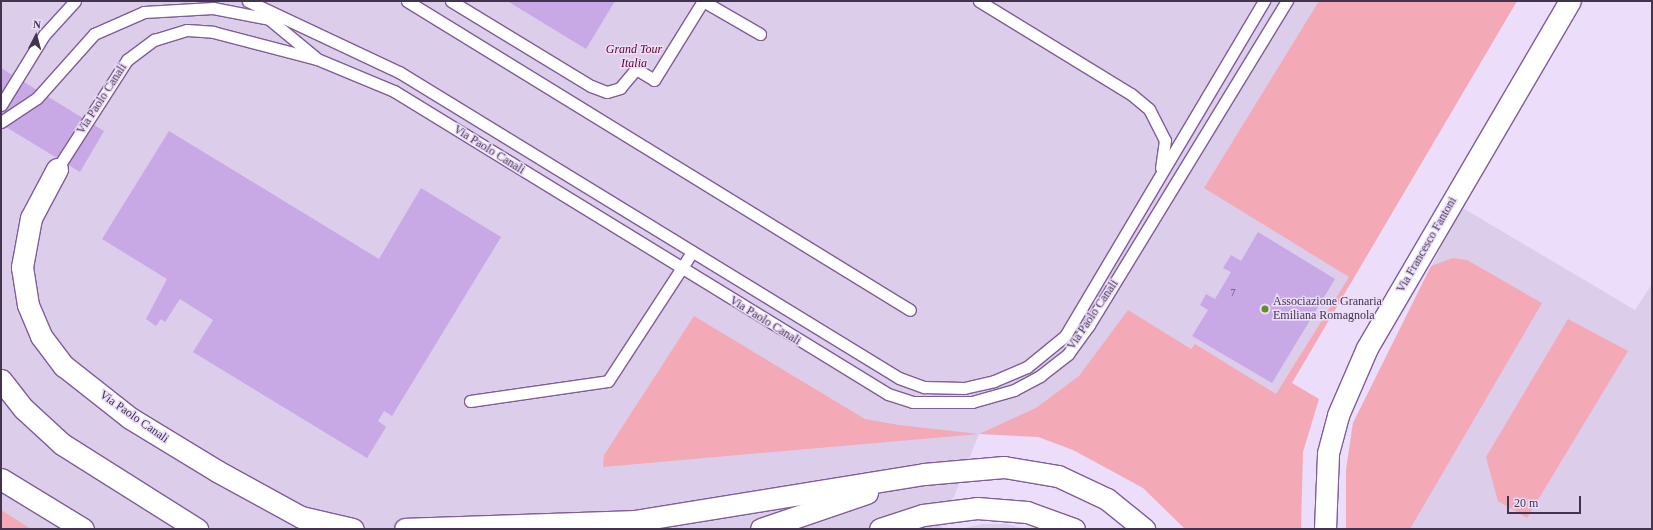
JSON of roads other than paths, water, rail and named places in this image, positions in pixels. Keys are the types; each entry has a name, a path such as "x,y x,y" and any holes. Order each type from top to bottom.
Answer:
{"street":[{"name":"Via Francesco Fantoni","path":"1325,529 1328,453 1338,415 1367,348 1570,1"},
{"name":"Via Paolo Canali","path":"57,169 31,218 22,267 31,311 41,336 64,366 130,418 217,471 302,517 353,529"},
{"path":"1,380 24,409 62,444 197,529"},
{"path":"405,529 634,521 924,474 1004,467 1058,476 1107,499 1144,529"},
{"path":"761,529 924,474"},
{"path":"1,479 83,529"},
{"path":"880,529 923,515 977,508 1027,512 1074,529"}],"lane":[{"path":"1,105 44,35 75,1"},
{"path":"248,1 399,72 899,378 924,387 964,388 994,381 1027,367 1065,336 1264,1"},
{"path":"407,1 910,310"},
{"path":"450,1 591,86 607,92 620,88 636,70 654,80 703,1 760,34"},
{"path":"979,1 1109,81 1149,109 1166,140 1163,161 1149,194"},
{"name":"Via Paolo Canali","path":"57,169 127,60 154,40 187,30 213,32 317,59 394,91 681,269 888,394 913,402 942,404 972,402 1014,390 1040,376 1068,354 1089,325 1287,1"},
{"path":"1,122 37,98 94,34 144,12 213,8 269,18 317,59"},
{"path":"470,401 608,381 692,252"}],"place":[{"name":"Associazione Granaria Emiliana Romagnola","path":"1265,309"}],"park label":[{"name":"Grand Tour Italia","path":"634,57"}]}
